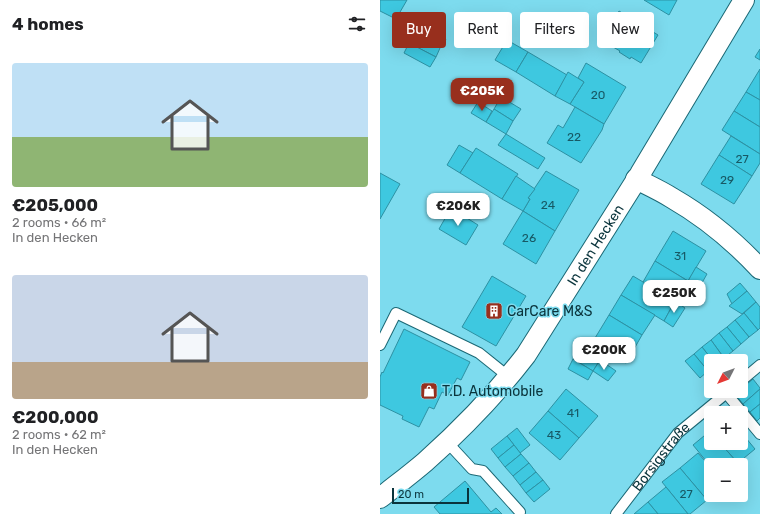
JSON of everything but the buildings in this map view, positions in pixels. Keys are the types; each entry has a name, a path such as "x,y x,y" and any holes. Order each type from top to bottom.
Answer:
{"street":[{"name":"In den Hecken","path":"380,498 425,462 472,418 509,378 526,355 636,179 744,0"},
{"path":"636,179 671,197 710,222 746,254 760,269"}],"lane":[{"path":"380,345 396,313 479,353 509,378"},
{"path":"748,375 760,365"},
{"name":"Borsigstraße","path":"616,514 678,433 720,398"},
{"name":"Borsigstraße","path":"732,398 760,434"},
{"path":"447,442 472,469 483,471 520,512"}],"place":[{"name":"CarCare M&S","path":"494,311"},
{"name":"T.D. Automobile","path":"429,391"}]}
